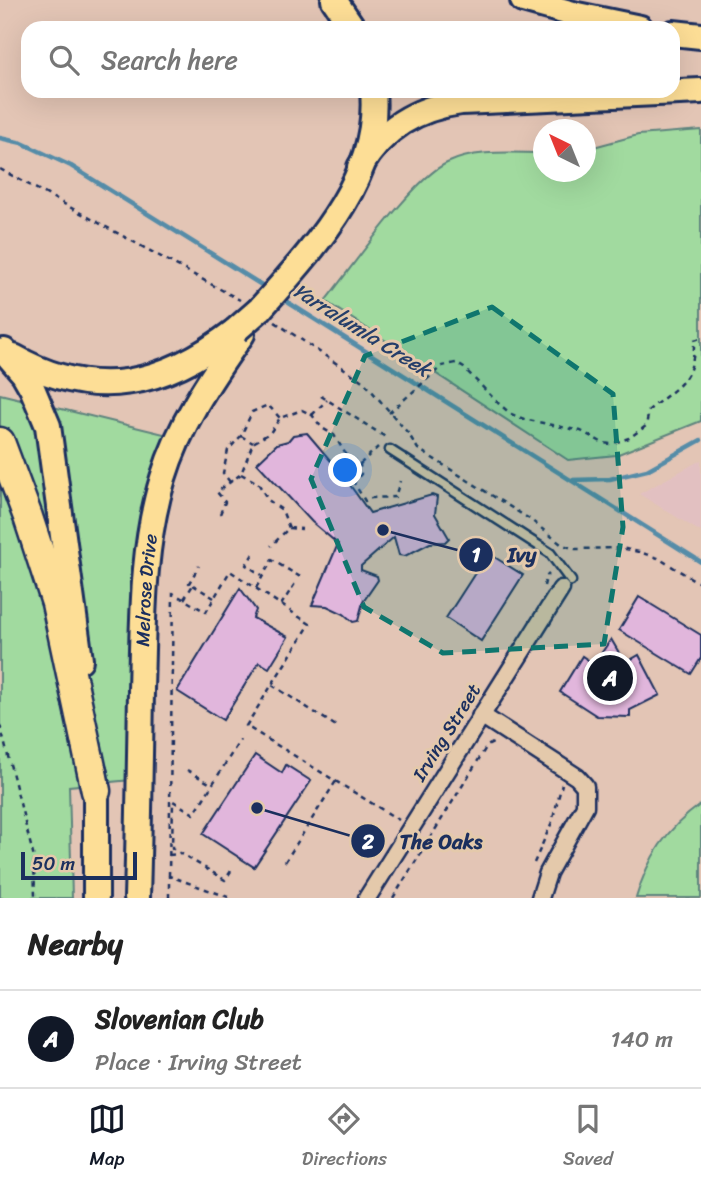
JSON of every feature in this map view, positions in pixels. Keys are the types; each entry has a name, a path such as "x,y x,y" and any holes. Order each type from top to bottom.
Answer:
{"highway":[{"path":"0,443 56,603 96,792"}],"main road":[{"path":"334,0 348,21"},
{"path":"523,0 606,21"},
{"path":"680,34 701,36"},
{"path":"680,92 701,91"},
{"path":"2,350 40,370 67,379 120,382 154,377 170,371 239,332 302,261 343,203 372,135 373,98"},
{"path":"360,167 376,144 396,125 416,113 439,105 546,98"},
{"name":"Melrose Drive","path":"137,898 142,644 151,527 163,478 180,435 239,332"},
{"path":"2,350 24,374 48,426 96,792 96,898"}],"street":[{"name":"Irving Street","path":"367,898 566,585"},
{"path":"481,715 577,777 585,786 585,806 548,873 540,898"}],"lane":[{"path":"390,450 550,553 566,585"}],"path":[{"path":"0,169 258,311 364,382 408,433 418,449 531,520 561,544 574,549 621,548 639,551 658,558 701,584"},
{"path":"388,413 442,366 456,363 512,414 524,419 581,430 603,443 611,444 629,438 646,426 649,410 685,382 695,357 694,340 701,338"},
{"path":"321,396 388,439"},
{"path":"312,415 327,400"},
{"path":"230,482 223,473 228,450 241,436 252,412 268,405 280,418"},
{"path":"220,514 225,502 217,492 241,474 253,443 270,433 280,418 302,410 312,415 322,428 334,435 345,453 360,464"},
{"path":"241,436 253,443"},
{"path":"379,447 360,464 360,474 354,482 365,501 395,496 400,481"},
{"path":"241,474 258,483 268,500 282,510 289,528"},
{"path":"271,546 289,528 302,529"},
{"path":"253,554 246,565 263,575"},
{"path":"256,588 272,560 302,578"},
{"path":"200,566 189,583 214,598"},
{"path":"169,898 173,593 206,612 230,571 310,624 246,726 399,820"},
{"path":"281,605 296,582"},
{"path":"184,599 192,585"},
{"path":"272,685 336,726"},
{"path":"0,724 34,858 34,898"},
{"path":"230,871 225,880 172,848 173,801 194,814 240,740"},
{"path":"393,898 487,747 497,740"},
{"path":"187,770 212,785"},
{"path":"285,862 335,781"},
{"path":"534,863 552,822 562,782"},
{"path":"169,855 182,854"},
{"path":"169,876 231,898"}],"highlighted area":[{"path":"492,307 613,394 623,527 604,644 443,653 364,607 311,479 365,356"}],"shaded area":[{"path":"701,460 701,532 639,494"}],"green space":[{"path":"701,130 701,421 616,455 568,460 325,301 400,205 417,186 447,163 482,154 533,153 533,182 596,182 596,146 638,135"},
{"path":"0,394 168,435 131,780 69,786 72,898 0,898"},
{"path":"701,804 701,898 636,898 646,870 660,845 678,823"}],"building":[{"path":"307,433 342,474 370,513 432,495 437,497 435,514 449,538 445,542 430,543 405,556 399,555 394,537 361,566 361,570 377,576 378,580 363,602 358,621 353,622 327,606 312,605 338,544 312,522 257,463 277,444 288,441 293,435"},
{"path":"488,553 523,575 481,641 446,618"},
{"path":"240,588 256,610 253,618 288,637 269,668 259,662 223,720 177,691"},
{"path":"639,597 701,635 701,658 691,674 619,630"},
{"path":"611,639 625,663 639,655 660,695 630,710 630,717 597,716 560,692 582,656 594,664"},
{"path":"255,755 282,773 286,765 311,781 254,867 203,834"}],"waterway":[{"name":"Yarralumla Creek","path":"0,138 22,143 71,166 268,289"},
{"name":"Yarralumla Creek","path":"281,298 701,562"},
{"path":"571,480 610,479 647,470 701,440"}],"place":[{"name":"Ivy","path":"383,530"},
{"name":"Slovenian Club","path":"610,678"},
{"name":"The Oaks","path":"257,808"}]}
